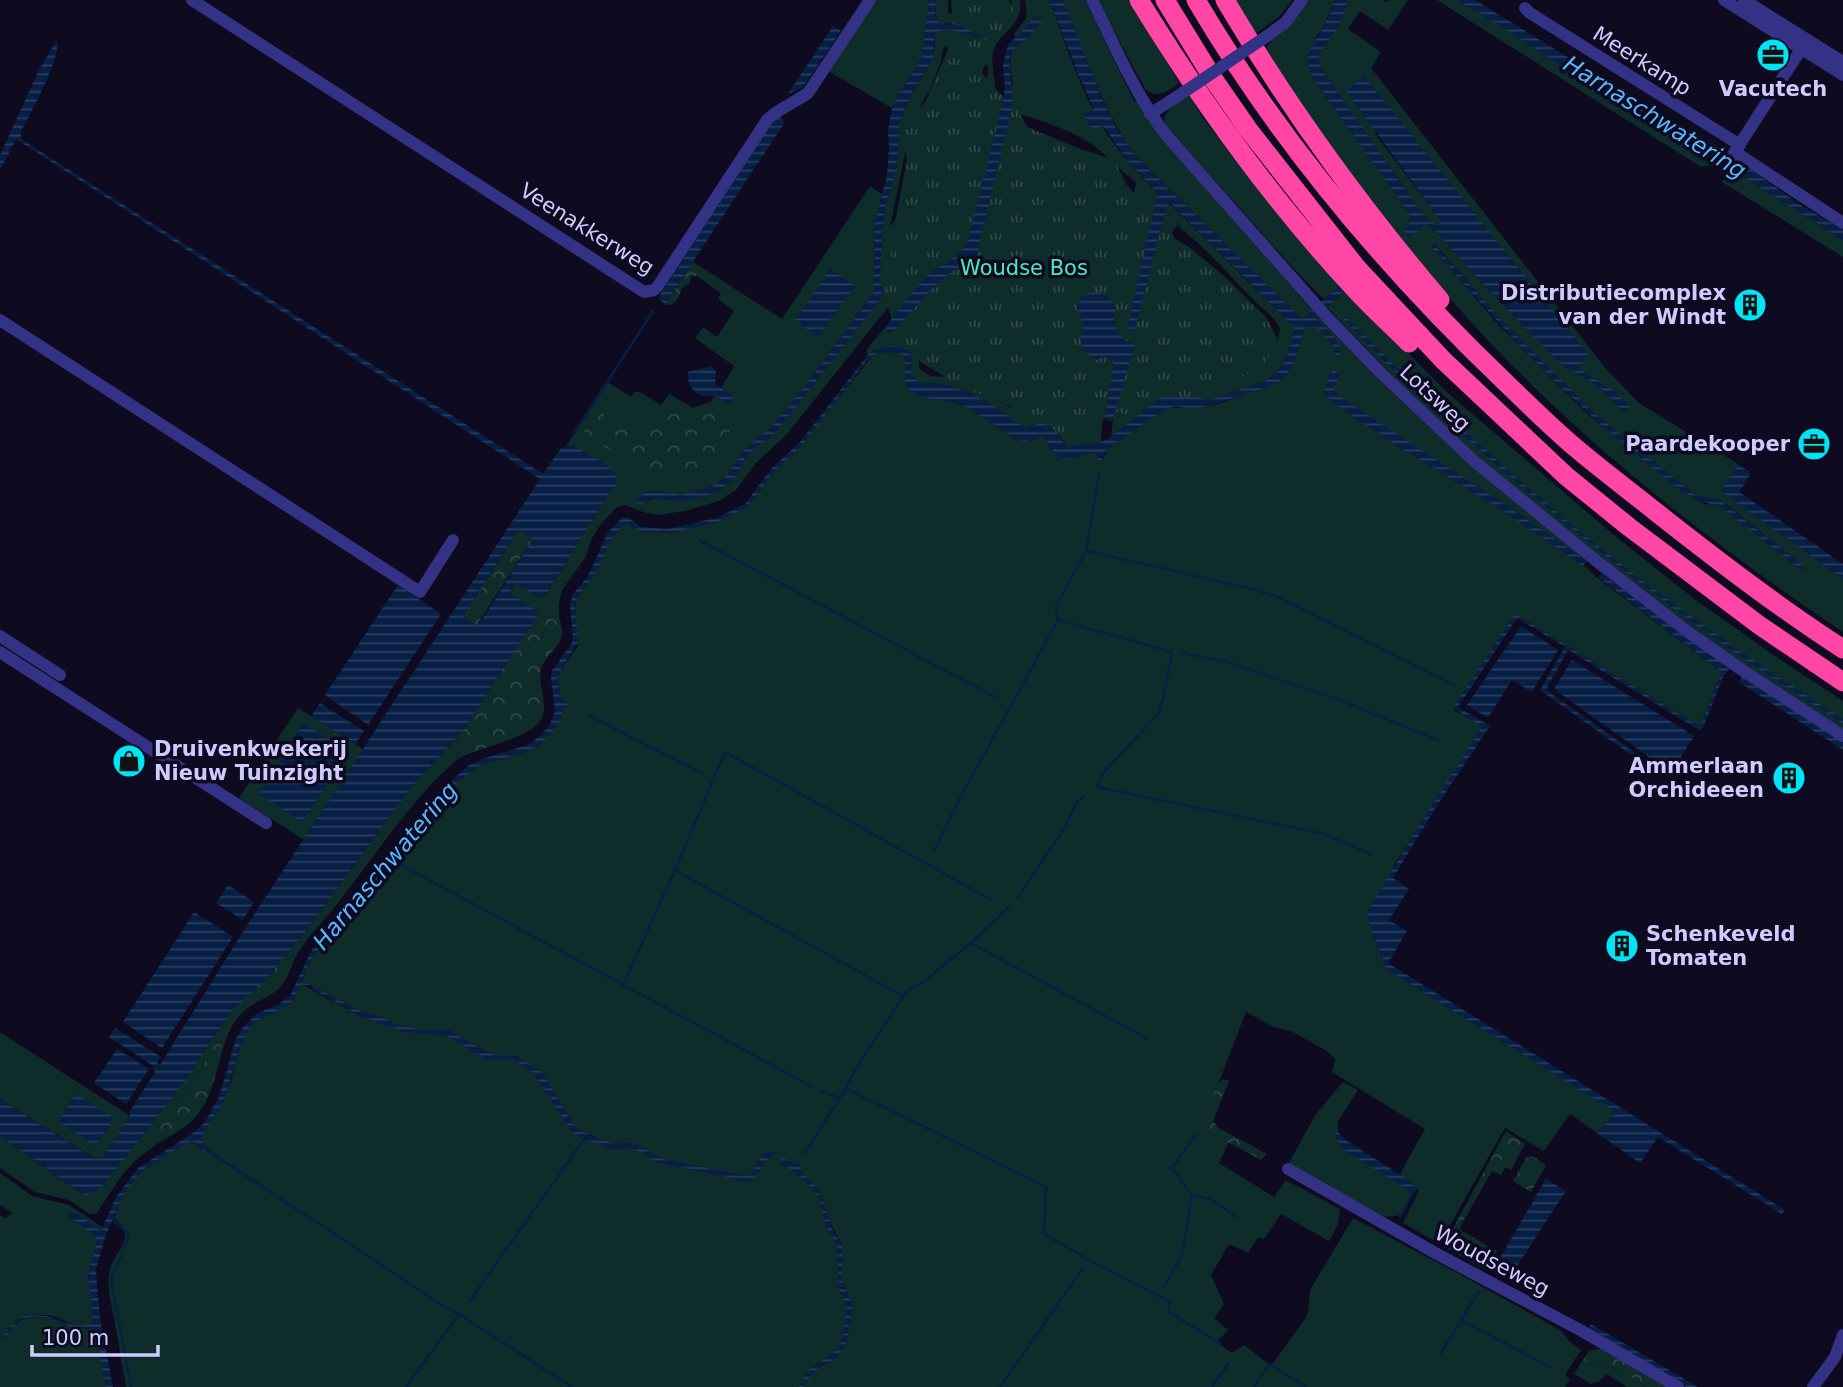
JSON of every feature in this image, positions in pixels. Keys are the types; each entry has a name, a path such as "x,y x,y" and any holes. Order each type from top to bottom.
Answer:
{"highway":[{"path":"1139,0 1221,125 1287,210 1355,278 1566,476 1710,590 1843,682"},
{"path":"1165,0 1248,130 1355,278"},
{"path":"1196,0 1237,66 1320,180 1538,403 1577,449 1727,568 1843,649"},
{"path":"1217,0 1228,19 1259,39"},
{"path":"1225,0 1259,39 1307,129 1387,249"}],"street":[{"name":"Veenakkerweg","path":"192,0 645,292 658,286 767,120 776,111 808,93 870,0"},
{"name":"Lotsweg","path":"1092,0 1136,90 1166,135 1326,316 1422,413 1474,461 1561,533 1687,631 1843,736"},
{"path":"1150,114 1286,22 1301,0"},
{"path":"1724,0 1843,62"},
{"path":"1744,0 1843,75"},
{"name":"Meerkamp","path":"1525,8 1843,223"},
{"path":"1725,167 1804,44"},
{"path":"0,320 420,592 453,540"},
{"path":"0,636 60,675"},
{"path":"0,652 266,823"},
{"name":"Woudseweg","path":"1288,1169 1678,1387"},
{"path":"1813,1387 1835,1357 1843,1335"}],"green space":[{"path":"875,0 929,0 922,55 892,108 828,71"},
{"path":"937,0 948,0 948,12 953,15 1012,5 1011,0 1020,0 1020,9 1015,22 994,49 992,60 995,95 909,281 787,434 756,463 736,490 719,501 664,514 643,512 625,505 617,507 601,524 592,538 585,558 562,590 559,616 544,619 528,630 538,615 509,593 516,583 539,598 546,594 610,492 574,446 566,446 608,382 631,397 635,392 640,392 661,405 669,394 693,408 710,402 715,396 728,403 726,390 721,388 734,366 695,338 703,327 717,337 734,311 718,299 721,293 715,289 721,280 782,319 870,186 882,194 875,223 874,292 805,386 777,421 716,485 682,496 654,491 643,501 655,498 669,500 719,490 734,479 745,459 757,446 773,435 880,300 883,290 880,280 882,227 896,169 899,123 912,92 928,68 935,49 935,31 956,30 954,24 939,21 937,18","holes":["944,46 988,66 987,89 890,227 907,143 923,100 930,90"]},
{"name":"Woudse Bos","path":"951,0 1009,0 1013,8 1012,24 997,32 982,73 1000,94 1014,102 1027,127 1114,160 1127,185 1154,218 1168,226 1175,239 1224,276 1266,317 1279,342 1262,366 1201,399 1172,399 1134,419 1119,411 1066,439 1009,406 959,385 917,360 896,339 884,298 907,159 902,130 926,101 952,40"},
{"path":"1025,0 1049,0 1079,80 1102,126 1135,170 1158,193 1127,329 1134,331 1167,201 1291,324 1296,325 1287,357 1279,371 1265,381 1210,400 1162,396 1111,437 1123,384 1110,384 1101,442 1067,447 1055,428 1034,424 1025,429 976,396 949,386 918,383 911,371 909,351 874,350 867,356 867,349 887,325 886,330 891,332 1013,84 1011,53 1042,21 1036,16 1016,39 1014,34 1027,17","holes":["1020,114 1085,140 1136,182 1095,406 1024,414 948,377 931,376 919,367 919,354","1178,224 1276,321 1280,329 1276,345 1169,237"]},
{"path":"1063,0 1085,0 1134,101 1137,101 1160,136 1312,310 1302,319 1134,154 1103,98"},
{"path":"1097,0 1130,0 1179,83 1159,94 1146,90"},
{"path":"1228,0 1292,0 1279,17 1250,38"},
{"path":"1307,0 1335,0 1316,38 1312,77 1407,210 1409,225 1425,223 1438,232 1482,283 1560,364 1604,391 1623,411 1630,407 1578,369 1587,354 1364,76 1376,135 1440,220 1439,227 1423,215 1320,67 1321,49 1328,42 1347,0 1408,0 1388,30 1360,11 1348,29 1381,52 1371,68 1606,369 1639,403 1738,464 1722,491 1843,579 1843,632 1709,536 1623,467 1541,394 1466,316 1414,256 1335,153 1265,49 1291,24","holes":["1435,244 1502,321 1593,412 1695,495 1722,501 1804,566 1801,570 1723,508 1705,504 1686,494 1584,411 1496,322 1431,246"]},
{"path":"1437,0 1457,0 1582,80 1681,137 1719,162 1718,164 1701,167"},
{"path":"1190,95 1201,115 1238,164 1360,305 1449,394 1615,536 1693,598 1843,701 1843,731 1749,669 1566,533 1461,442 1390,373 1327,307 1344,291 1340,285 1324,299 1171,136 1164,119 1168,110"},
{"path":"1731,169 1843,240 1843,257 1722,182"},
{"path":"693,262 721,280 715,289 697,276 692,276 690,283 681,289 676,301 670,305 665,304"},
{"path":"1319,317 1587,558 1587,561 1339,397 1334,391 1332,369 1324,393 1332,402 1510,515 1587,568 1722,672 1701,724 1697,725 1515,614 1454,710 1483,727 1394,865 1374,937 1386,969 1615,1111 1613,1116 1597,1133 1570,1114 1544,1151 1505,1128 1446,1232 1489,1261 1483,1269 1403,1223 1419,1191 1400,1174 1425,1129 1332,1072 1335,1059 1327,1051 1291,1031 1274,1027 1246,1012 1203,1123 1207,1131 1229,1142 1219,1163 1274,1197 1286,1180 1340,1209 1338,1224 1329,1241 1281,1214 1264,1239 1258,1237 1248,1253 1229,1244 1211,1275 1224,1304 1214,1318 1228,1330 1217,1342 1232,1353 1244,1345 1271,1366 1305,1319 1310,1290 1353,1218 1560,1330 1581,1350 1565,1375 1570,1379 1565,1387 126,1387 109,1285 111,1265 125,1238 125,1232 114,1218 121,1199 141,1172 167,1154 190,1141 202,1150 209,1148 200,1139 230,1084 247,1032 254,1022 289,1005 301,984 358,1015 402,1031 447,1036 488,1060 515,1060 536,1075 571,1131 610,1149 630,1148 656,1162 749,1182 769,1158 762,1155 752,1174 745,1176 662,1159 634,1143 617,1144 599,1139 575,1128 544,1075 515,1055 494,1055 448,1030 396,1025 382,1017 358,1010 302,981 312,957 346,920 439,798 478,766 528,751 560,720 563,708 570,706 560,697 557,676 577,647 576,601 613,537 624,524 629,524 639,531 670,533 716,522 746,507 875,353 901,353 905,359 908,389 967,407 1019,441 1042,437 1052,450 1087,454 1097,452 1098,457 1103,459 1107,449 1161,411 1215,405 1287,375 1296,358 1305,326","holes":["783,1159 793,1164 815,1186 842,1245 842,1281 853,1305 846,1343 838,1356 818,1368 816,1364 835,1352 843,1339 847,1305 839,1290 837,1245 826,1226 819,1198 799,1175 780,1163"]},
{"path":"669,394 693,408 710,402 738,414 719,452 696,470 639,472 584,431 594,411 609,398 603,425 653,427 668,417"},
{"path":"519,529 533,539 476,626 463,616"},
{"path":"559,616 561,637 541,670 544,709 538,723 519,736 458,759 456,738 528,630 544,619"},
{"path":"298,708 363,749 304,840 239,798"},
{"path":"456,738 458,759 411,807 295,958 287,954 410,789"},
{"path":"287,954 295,958 285,980 273,993 257,1002 251,992"},
{"path":"251,992 257,1002 235,1021 223,1048 221,1043 217,1042 188,1091 154,1133 158,1143 122,1175 96,1214 90,1214 69,1200 35,1192 0,1168 0,1136 84,1195 233,1010"},
{"path":"0,1032 130,1116 104,1156 96,1159 0,1099"},
{"path":"217,1042 221,1043 223,1048 204,1105 192,1121 158,1143 153,1133 188,1091"},
{"path":"1224,1079 1229,1081 1213,1121 1219,1128 1267,1154 1261,1160 1207,1131 1202,1123 1217,1083"},
{"path":"1343,1082 1358,1090 1338,1121 1338,1132 1335,1133 1341,1147 1413,1193 1402,1215 1380,1215 1323,1183 1286,1168 1316,1114"},
{"path":"1506,1131 1525,1144 1511,1170 1506,1167 1501,1175 1492,1171 1460,1227 1462,1231 1497,1251 1493,1259 1450,1234"},
{"path":"1532,1156 1546,1165 1531,1192 1513,1181 1526,1158"},
{"path":"0,1173 32,1196 69,1205 102,1227 101,1231 78,1214 68,1212 68,1216 96,1237 97,1241 88,1277 93,1321 80,1326 52,1316 34,1315 21,1318 9,1330 23,1320 39,1317 92,1331 95,1333 106,1387 0,1387 0,1215 5,1218 12,1213 0,1205"},
{"path":"1601,1349 1668,1387 1646,1387 1621,1370 1583,1360 1589,1351"},
{"path":"1583,1360 1621,1370 1646,1387 1627,1387 1607,1374 1591,1384 1574,1374"}],"water":[{"path":"929,0 937,0 935,15 939,22 961,26 988,40 949,30 935,32 933,59 912,92 899,123 896,169 882,227 880,280 883,290 880,300 773,435 745,459 734,479 711,494 694,499 682,501 651,498 642,504 636,504 646,492 682,495 711,487 723,480 742,453 777,421 873,294 875,223 887,175 888,131 892,108 922,55"},
{"name":"Harnaschwatering","path":"1049,0 1063,0 1101,97 1117,129 1134,154 1157,177 1302,319 1340,285 1344,291 1316,319 1336,340 1340,357 1335,357 1333,345 1317,328 1305,326 1296,358 1287,375 1276,383 1204,407 1191,409 1176,406 1162,411 1107,449 1100,461 1096,452 1072,459 1062,458 1045,438 1019,441 967,407 916,395 908,389 905,359 901,353 876,353 866,362 803,444 773,473 746,507 716,522 670,533 639,531 629,524 624,524 613,537 592,579 576,601 578,642 557,676 560,697 570,706 563,708 554,730 538,746 528,751 478,766 439,798 346,920 312,957 302,980 309,984 308,986 301,984 289,1005 254,1022 247,1032 224,1100 200,1139 209,1148 208,1151 191,1141 185,1144 152,1163 140,1173 123,1195 106,1235 96,1269 100,1319 113,1387 106,1387 95,1333 92,1331 37,1316 18,1322 5,1340 3,1337 14,1322 27,1316 39,1315 52,1317 75,1325 85,1325 93,1321 88,1277 97,1241 96,1237 68,1216 67,1212 78,1214 101,1231 116,1197 138,1168 196,1131 205,1122 219,1097 236,1038 243,1027 256,1014 290,996 311,951 342,917 441,790 469,765 528,745 549,726 555,711 552,671 573,639 570,605 573,594 588,576 608,532 623,517 641,527 668,529 716,518 745,504 771,469 800,442 867,356 882,347 893,346 909,351 911,371 918,383 962,390 988,403 1025,428 1046,424 1067,447 1101,442 1111,437 1162,396 1210,400 1265,381 1279,371 1287,357 1295,325 1168,201 1134,332 1127,329 1158,193 1127,160 1103,126 1092,130 1083,114 1094,109"},
{"path":"1335,0 1347,0 1345,11 1332,37 1320,52 1320,67 1423,215 1440,226 1440,220 1346,91 1364,76 1588,354 1579,369 1612,390 1631,407 1623,412 1604,391 1560,364 1433,228 1425,224 1409,237 1403,230 1409,225 1407,210 1312,77 1309,68 1310,50"},
{"name":"Harnaschwatering","path":"1457,0 1475,0 1725,151 1799,204 1843,230 1843,240 1681,137 1582,80"},
{"path":"1036,16 1043,18 1042,21 1011,53 1013,103 977,253 964,285 967,268 964,265 945,277 893,331 886,330 887,325 921,282 960,252 968,241 1002,105 1005,87 1003,65 1008,45"},
{"path":"833,26 841,31 803,87 788,94"},
{"path":"57,40 55,59 21,132 21,139 543,474 561,448 574,446 607,465 616,475 616,488 610,492 546,594 539,598 516,583 509,593 536,610 538,615 464,729 410,789 303,935 267,978 233,1010 186,1080 122,1162 100,1188 86,1196 0,1136 0,1099 95,1159 104,1156 155,1072 152,1065 109,1037 115,1028 161,1057 157,1063 160,1065 244,930 540,479 16,139 0,170 0,155 39,70","holes":["518,530 533,539 476,626 463,616"]},
{"path":"778,116 785,122 665,304 659,299 660,295"},
{"path":"1434,244 1502,321 1593,412 1695,495 1721,501 1804,566 1801,570 1722,508 1682,491 1613,435 1505,330 1431,246"},
{"path":"831,269 855,286 818,337 795,320"},
{"path":"1097,292 1112,301 1117,331 1127,341 1135,344 1113,420 1109,421 1105,416 1114,360 1105,357 1096,360 1083,350 1080,338 1084,328 1077,308 1081,297"},
{"path":"1345,316 1455,423 1571,524 1704,626 1843,719 1843,724 1693,622 1566,524 1428,403 1343,318"},
{"path":"712,366 716,372 715,384 731,394 734,403 713,396 702,396 691,386 688,372"},
{"path":"1332,369 1339,374 1334,389 1336,394 1587,561 1583,566 1510,515 1332,402 1324,393"},
{"path":"1738,464 1751,473 1739,492 1843,564 1843,579 1721,491"},
{"path":"1602,574 1730,668 1723,677 1703,728 1699,730 1568,650 1546,690 1644,759 1642,763 1540,690 1565,647 1517,618 1458,707 1490,726 1393,878 1409,889 1389,920 1407,931 1388,963 1785,1210 1782,1214 1658,1137 1640,1163 1597,1133 1613,1116 1614,1111 1386,969 1367,913 1482,727 1453,708 1515,614 1697,725 1701,724 1722,672 1598,577"},
{"path":"398,585 441,614 368,725 325,695"},
{"path":"1521,626 1558,650 1532,692 1512,680 1488,718 1467,705"},
{"path":"1572,660 1694,736 1671,773 1554,689"},
{"path":"1742,677 1843,743 1843,750 1739,682"},
{"path":"320,703 364,731 355,744 311,716"},
{"path":"303,723 349,752 302,822 259,794"},
{"path":"228,885 254,902 243,920 216,903"},
{"path":"194,912 233,937 162,1048 123,1022"},
{"path":"312,985 358,1010 382,1017 396,1025 448,1030 494,1055 514,1055 544,1075 575,1128 598,1139 617,1144 634,1143 662,1159 745,1176 752,1174 762,1155 769,1151 775,1152 749,1182 656,1162 630,1148 610,1149 581,1138 571,1131 536,1075 515,1060 488,1060 447,1036 402,1031 358,1015 311,988"},
{"path":"117,1049 149,1069 126,1104 94,1083"},
{"path":"76,1094 114,1118 95,1146 58,1121"},
{"path":"1338,1132 1344,1139 1407,1179 1415,1187 1413,1193 1341,1148 1334,1133"},
{"path":"783,1158 801,1166 800,1170 815,1186 823,1201 834,1233 842,1245 842,1281 853,1305 846,1343 838,1356 818,1368 802,1387 798,1387 809,1370 835,1352 843,1338 847,1305 839,1290 837,1245 826,1226 819,1198 799,1175 780,1163"},
{"path":"1546,1179 1566,1191 1511,1275 1496,1265"},
{"path":"1591,1324 1698,1387 1686,1387 1589,1328"}],"waterway":[{"path":"575,432 653,311"},
{"path":"934,851 960,798 1058,620 1056,606 1086,551 1099,474"},
{"path":"699,540 997,698"},
{"path":"1086,551 1097,553"},
{"path":"1100,554 1256,590 1283,599 1455,686"},
{"path":"1058,620 1172,652 1158,714 1104,772 1097,787 1324,834 1371,854"},
{"path":"1182,653 1227,662 1337,699 1438,740"},
{"path":"588,715 703,774"},
{"path":"623,985 725,752 990,899"},
{"path":"1018,897 1066,826 1076,803 1084,796"},
{"name":"Harnaschwatering","path":"390,859 811,1086"},
{"path":"676,871 903,996"},
{"path":"805,1153 906,992 927,979 971,943 1010,906"},
{"path":"971,943 1146,1038"},
{"path":"845,1088 1046,1187 1044,1234 1159,1296 1170,1303 1169,1312 1220,1343"},
{"path":"821,1091 840,1098"},
{"path":"1164,1287 1182,1255 1192,1195 1172,1168 1196,1135"},
{"path":"469,1302 585,1138"},
{"path":"207,1150 572,1387"},
{"path":"1400,1217 1415,1189 1412,1187"},
{"path":"1192,1195 1210,1199 1238,1218"},
{"path":"113,1220 129,1235 111,1280 131,1387"},
{"path":"1000,1387 1083,1268"},
{"path":"1440,1355 1479,1291"},
{"path":"406,1387 459,1314"},
{"path":"1461,1320 1550,1367"},
{"path":"1212,1387 1228,1364"},
{"path":"1254,1387 1270,1364 1306,1387"}],"place":[{"name":"Vacutech","path":"1773,55"},
{"name":"Distributiecomplex van der Windt","path":"1750,305"},
{"name":"Paardekooper","path":"1814,444"},
{"name":"Druivenkwekerij Nieuw Tuinzight","path":"129,761"},
{"name":"Ammerlaan Orchideeen","path":"1789,778"},
{"name":"Schenkeveld Tomaten","path":"1622,946"}]}
